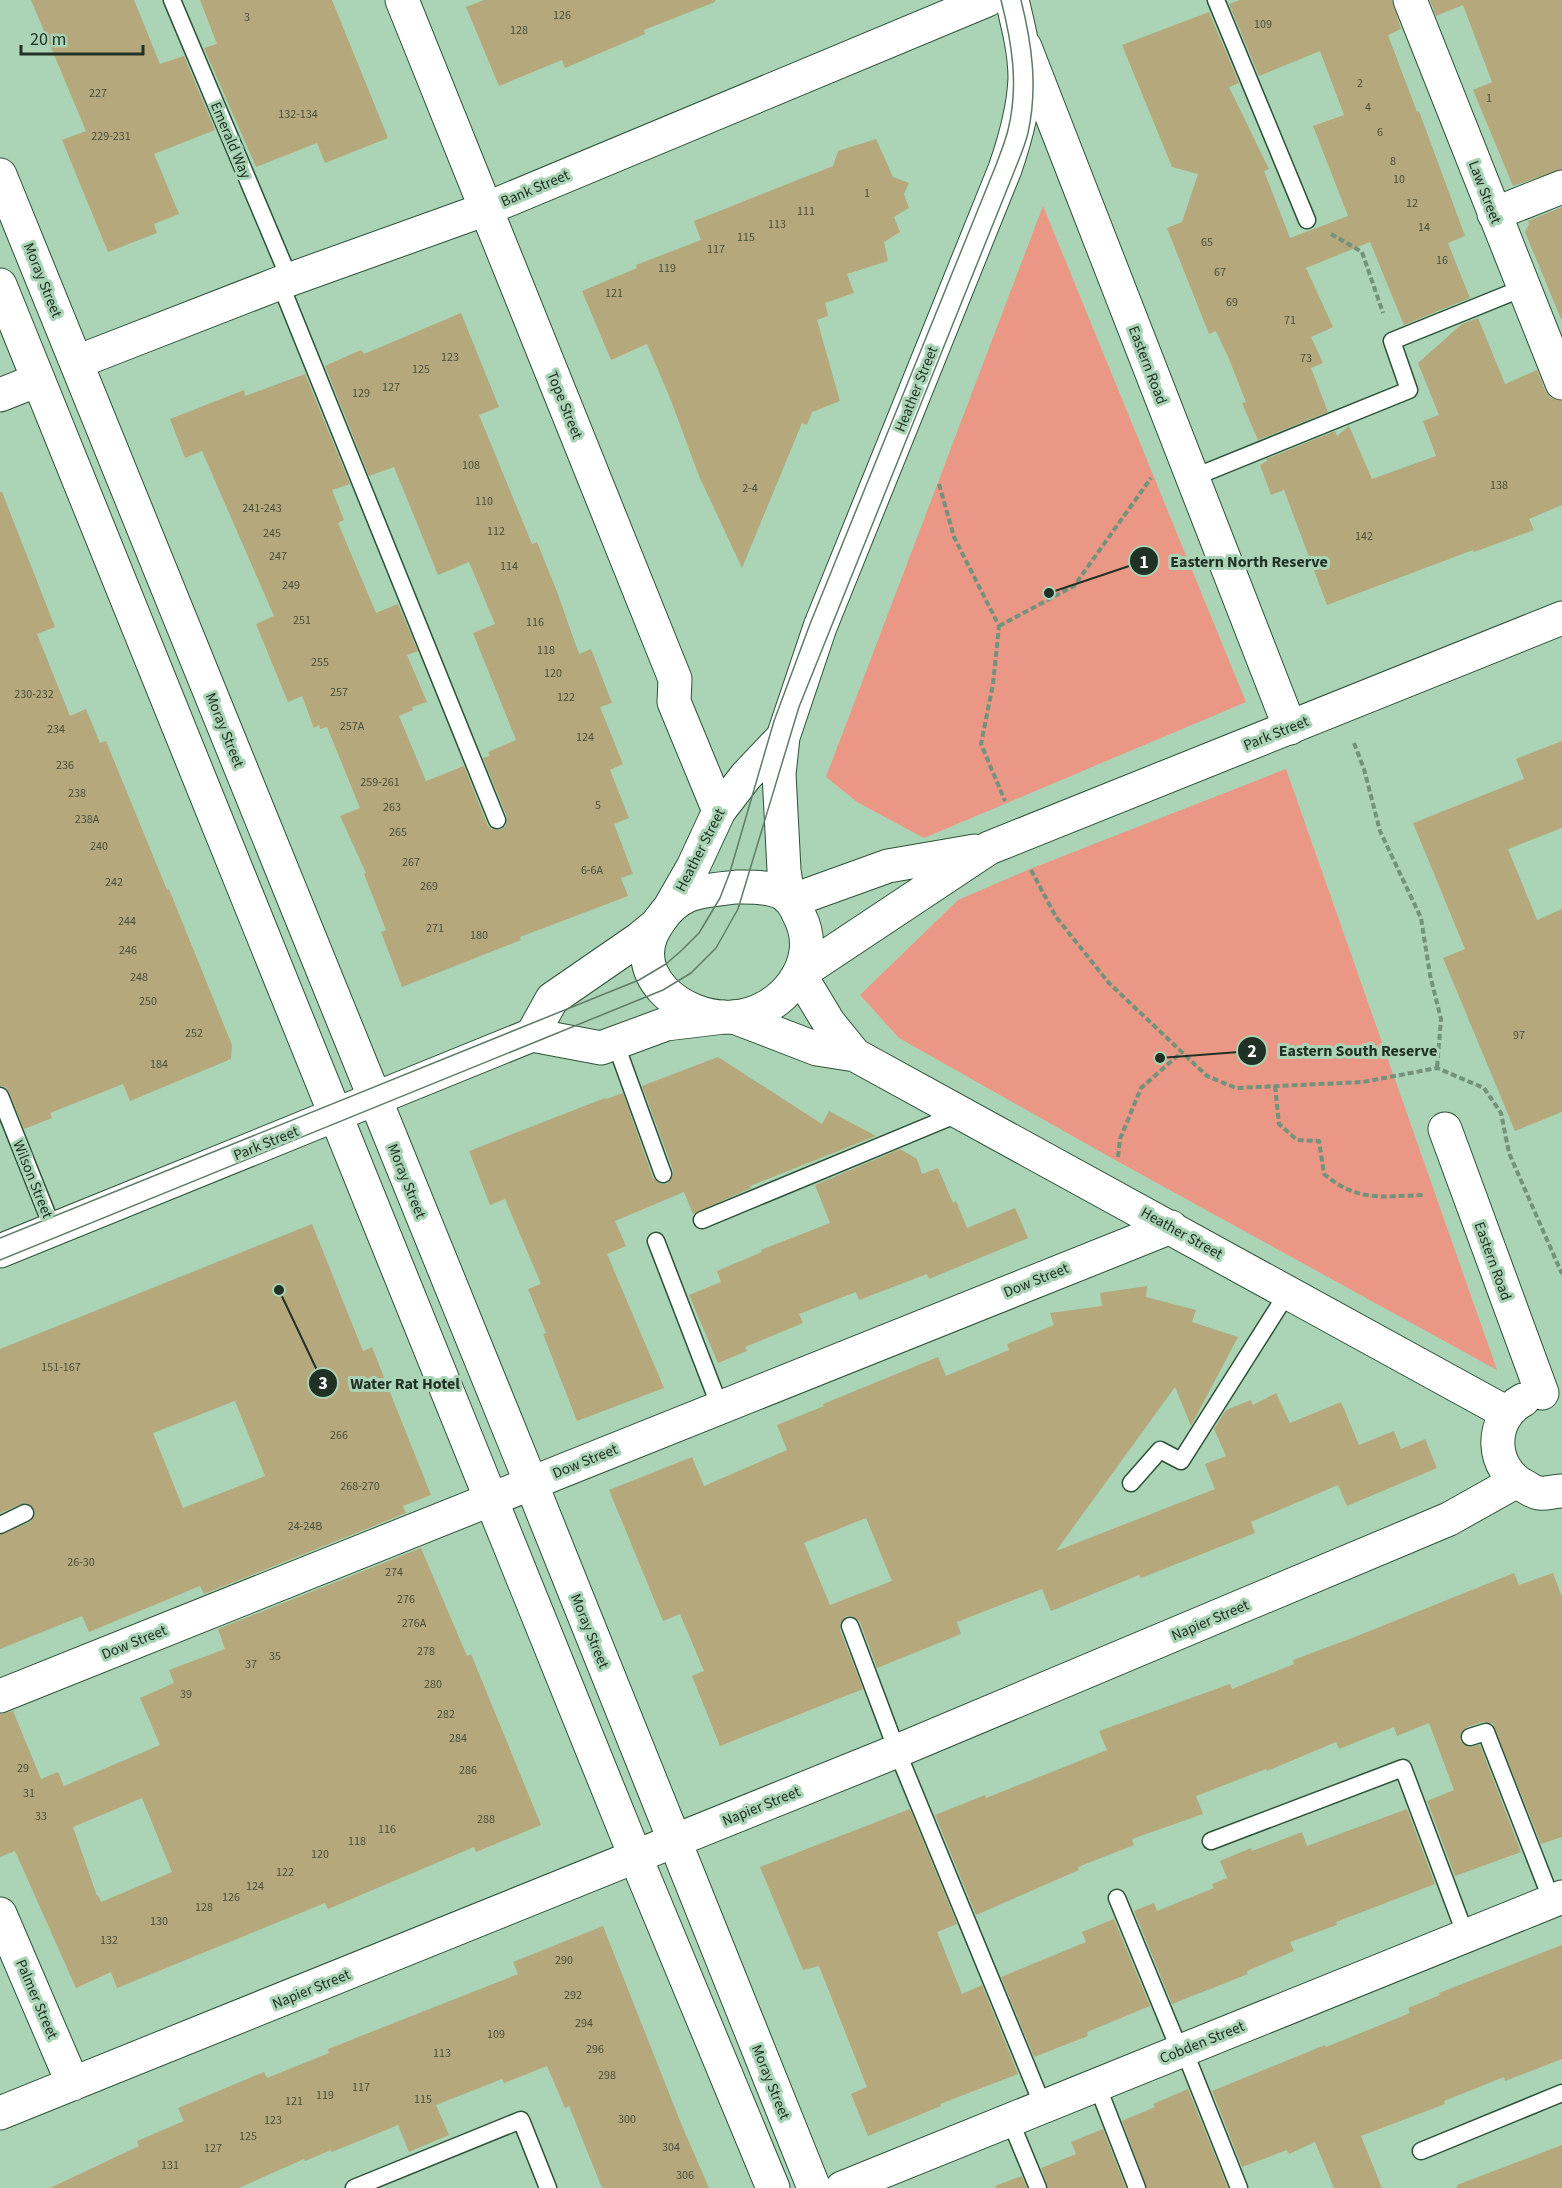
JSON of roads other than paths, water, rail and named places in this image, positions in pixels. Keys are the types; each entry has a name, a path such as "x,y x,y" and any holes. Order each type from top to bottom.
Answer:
{"street":[{"name":"Tope Street","path":"402,0 675,679 674,702 719,811"},
{"name":"Bank Street","path":"77,362 486,208 987,0"},
{"name":"Eastern Road","path":"1011,0 1021,37 1290,728"},
{"name":"Law Street","path":"1410,0 1523,288 1559,367"},
{"name":"Heather Street","path":"790,899 784,870 779,774 783,737 820,627 1015,140 1025,78 1021,37"},
{"name":"Moray Street","path":"0,175 531,1483 814,2188"},
{"path":"1494,214 1562,187"},
{"path":"0,285 490,1499 773,2188"},
{"path":"0,395 38,380"},
{"name":"Park Street","path":"790,899 888,866 989,848 1562,618"},
{"name":"Heather Street","path":"662,918 693,867 719,811 746,776 783,737"},
{"name":"Park Street","path":"800,974 989,848"},
{"path":"724,888 762,888 781,893 790,899 803,923 806,953 800,974 783,994 770,1005 757,1011 729,1017 666,1024 601,1048 532,1035 552,999 639,939 662,918 687,896 724,888"},
{"path":"662,918 649,939 646,955 648,966 655,980 668,995 684,1006 712,1016 729,1017"},
{"name":"Heather Street","path":"800,974 829,1023 855,1055"},
{"name":"Heather Street","path":"729,1017 817,1049 855,1055 1507,1413"},
{"name":"Park Street","path":"0,1251 532,1035"},
{"name":"Eastern Road","path":"1445,1129 1552,1394"},
{"name":"Dow Street","path":"0,1696 1171,1227"},
{"path":"1552,1394 1528,1396 1517,1403 1507,1413 1500,1426 1498,1448 1504,1470 1515,1482 1538,1493 1562,1491"},
{"name":"Napier Street","path":"0,2114 897,1751 1449,1519 1515,1482"},
{"name":"Cobden Street","path":"842,2188 1557,1899"},
{"name":"Palmer Street","path":"0,1914 73,2084"}],"lane":[{"name":"Emerald Way","path":"172,0 497,820"},
{"path":"1216,0 1307,220"},
{"path":"1192,478 1409,390 1392,341 1523,288"},
{"path":"615,1042 663,1174"},
{"name":"Wilson Street","path":"0,1096 53,1229"},
{"path":"702,1220 960,1113"},
{"path":"656,1241 720,1407"},
{"path":"1131,1483 1160,1450 1181,1461 1288,1292"},
{"path":"0,1525 26,1513"},
{"path":"850,1626 897,1751 1043,2106"},
{"path":"1470,1737 1485,1732 1557,1899"},
{"path":"1211,1841 1403,1768 1466,1936"},
{"path":"1117,1898 1239,2188"},
{"path":"1097,2085 1137,2188"},
{"path":"1421,2151 1562,2093"},
{"path":"354,2188 521,2120 548,2188"},
{"path":"1010,2120 1038,2188"}],"tram line":[{"path":"0,1238 639,980 666,964 699,933 720,898 730,872 774,721 810,624 996,165 1008,130 1014,81 1011,48 1001,0"},
{"path":"0,1260 663,990 691,973 716,948 738,909 799,707 1025,143 1031,116 1033,83 1031,50 1021,0"}],"place":[{"name":"Eastern North Reserve","path":"1049,593"},
{"name":"Eastern South Reserve","path":"1160,1058"},
{"name":"Water Rat Hotel","path":"279,1290"}]}
